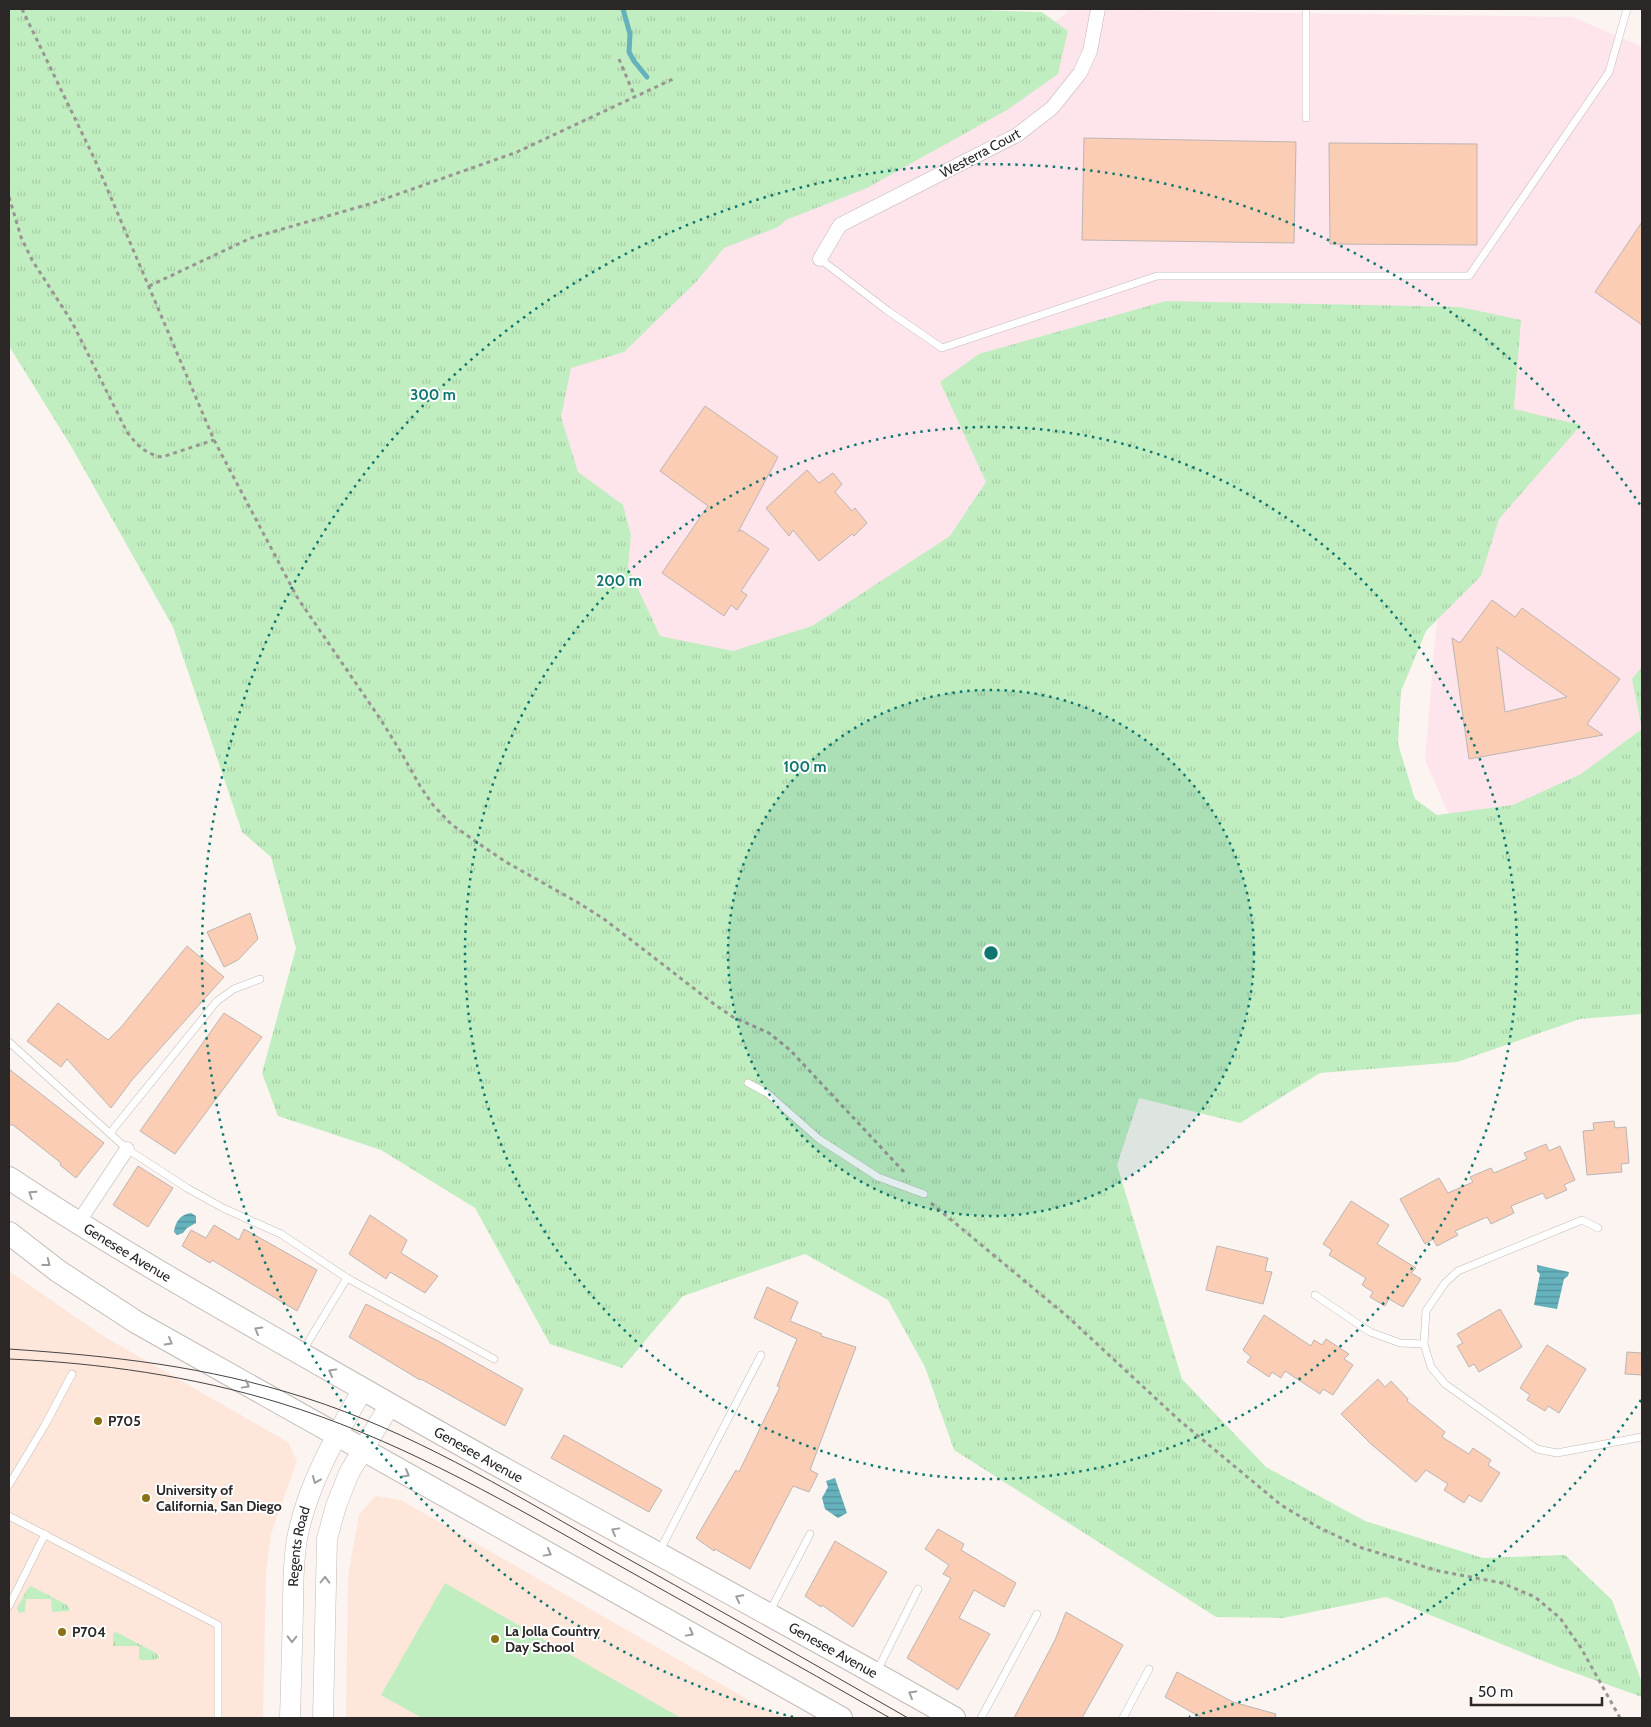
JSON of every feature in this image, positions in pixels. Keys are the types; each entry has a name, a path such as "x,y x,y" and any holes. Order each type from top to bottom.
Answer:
{"main road":[{"name":"Genesee Avenue","path":"9,1178 78,1224 178,1284 658,1555 769,1614 954,1718"},
{"path":"9,1233 58,1271 136,1322 841,1718"},
{"name":"Regents Road","path":"290,1718 294,1576 297,1539 308,1499 336,1435 363,1389"},
{"name":"Regents Road","path":"323,1718 327,1539 336,1506 349,1473 390,1405"}],"street":[{"name":"Westerra Court","path":"820,259 840,225 1017,135 1052,108 1080,74 1090,51 1098,9"},
{"path":"78,1224 127,1149"}],"lane":[{"path":"1306,9 1306,118"},
{"path":"820,259 888,311 942,348 1158,276 1469,276 1609,72 1627,9"},
{"path":"110,1133 217,1001 234,988 260,979"},
{"path":"9,1042 127,1149 187,1188 223,1208 281,1234 347,1278 494,1359"},
{"path":"748,1083 767,1093 819,1139 878,1177 924,1194"},
{"path":"1598,1228 1582,1220 1458,1271 1444,1283 1426,1311 1424,1344 1432,1367 1444,1384 1536,1449 1557,1454 1642,1437"},
{"path":"301,1354 347,1278"},
{"path":"1315,1296 1370,1332 1400,1343 1424,1344"},
{"path":"658,1555 762,1356"},
{"path":"9,1484 45,1425 72,1374"},
{"path":"9,1516 218,1625 218,1718"},
{"path":"9,1606 45,1534"},
{"path":"769,1614 810,1534"},
{"path":"875,1673 918,1589"},
{"path":"981,1718 1037,1614"},
{"path":"1123,1718 1149,1669"}],"path":[{"path":"22,9 96,160 214,440 297,597 381,720 433,805 451,824 506,862 604,919 733,1017 769,1033 803,1064 897,1163 932,1204 1068,1317 1179,1420 1281,1505 1318,1528 1362,1548 1439,1571 1502,1584 1534,1597 1560,1618 1580,1648 1620,1718"},
{"path":"619,59 635,97"},
{"path":"149,286 251,238 373,203 517,152 673,79"},
{"path":"9,197 21,237 32,260 72,322 127,432 138,447 154,455 162,456 214,440"}],"shaded area":[{"path":"1071,9 1573,17 1642,47 1642,760 1454,826 1425,760 1441,571 1011,513 937,610 650,692 536,361 1006,61"},
{"name":"University of California, San Diego","path":"9,1271 103,1336 288,1442 297,1461 271,1534 266,1573 263,1718 9,1718"},
{"name":"La Jolla Country Day School","path":"375,1496 401,1500 752,1702 784,1718 346,1718 348,1576 359,1515"}],"green space":[{"path":"9,9 945,9 1042,12 1068,31 1058,74 1007,110 867,188 786,220 778,227 724,248 696,282 624,352 571,368 561,417 578,472 623,505 631,535 628,567 660,636 733,651 812,626 950,536 986,482 940,382 979,354 1166,301 1460,307 1521,320 1514,409 1581,425 1499,519 1481,576 1426,631 1401,691 1398,744 1415,799 1437,815 1513,805 1581,774 1642,729 1642,1014 1580,1019 1457,1062 1320,1073 1240,1123 1139,1098 1117,1165 1182,1379 1266,1467 1365,1521 1483,1558 1565,1555 1612,1600 1642,1683 1642,1697 1553,1665 1386,1597 1283,1618 1216,1617 954,1450 925,1367 888,1300 805,1254 683,1296 622,1368 550,1344 475,1208 381,1150 278,1116 262,1073 296,948 271,857 242,832 173,627 71,446 9,346"},
{"path":"1642,667 1642,729 1632,679"},
{"path":"445,1583 681,1718 422,1718 381,1695"},
{"path":"31,1586 67,1605 69,1611 52,1612 51,1599 26,1599 25,1612 19,1613 17,1608"},
{"path":"116,1632 156,1653 159,1657 155,1660 141,1660 139,1658 139,1646 113,1646 113,1634"}],"water":[{"path":"191,1213 196,1216 196,1223 187,1228 183,1233 177,1235 174,1232 177,1222 184,1215"},
{"path":"1537,1265 1569,1272 1568,1276 1564,1279 1557,1309 1534,1305 1540,1274 1537,1271"},
{"path":"835,1478 847,1513 838,1518 825,1509 822,1498 828,1487 826,1481"}],"building":[{"path":"1084,138 1296,142 1294,243 1082,240"},
{"path":"1329,143 1477,144 1477,245 1330,244"},
{"path":"1642,222 1642,325 1595,292"},
{"path":"705,406 778,457 738,532 741,530 769,549 741,591 747,595 737,610 731,605 724,616 662,573 708,506 660,471"},
{"path":"807,470 819,483 833,473 842,484 835,492 852,511 855,508 867,523 854,536 852,534 819,561 793,530 789,536 766,508"},
{"path":"1492,600 1515,617 1522,608 1620,679 1587,724 1603,735 1469,759 1452,638 1460,643","holes":["1497,647 1567,697 1505,712"]},
{"path":"250,913 258,939 238,960 224,967 207,932"},
{"path":"187,946 224,977 132,1080 111,1108 67,1059 61,1067 27,1041 58,1003 108,1040 122,1026"},
{"path":"224,1013 262,1037 175,1154 140,1131"},
{"path":"9,1069 104,1143 76,1178 60,1165 61,1163 13,1125 9,1125"},
{"path":"1614,1121 1615,1128 1626,1127 1629,1163 1621,1164 1622,1172 1587,1175 1583,1131 1594,1130 1593,1123"},
{"path":"1546,1144 1549,1151 1560,1146 1575,1180 1564,1185 1567,1190 1546,1199 1543,1193 1511,1206 1514,1213 1491,1224 1487,1217 1455,1231 1458,1235 1437,1246 1433,1239 1425,1244 1400,1199 1439,1178 1448,1193 1473,1182 1470,1177 1491,1168 1494,1173 1527,1159 1524,1153"},
{"path":"138,1166 173,1188 148,1227 113,1205"},
{"path":"1351,1201 1389,1225 1377,1244 1416,1268 1411,1273 1421,1279 1403,1307 1389,1299 1385,1306 1370,1297 1373,1292 1362,1285 1366,1278 1329,1255 1332,1250 1323,1244"},
{"path":"370,1215 407,1240 401,1253 438,1276 425,1293 390,1272 386,1279 349,1254"},
{"path":"214,1225 239,1240 244,1229 317,1270 297,1311 212,1260 210,1263 182,1246 191,1230 206,1238"},
{"path":"1217,1246 1268,1258 1265,1271 1272,1272 1263,1304 1206,1290"},
{"path":"767,1287 798,1302 790,1321 822,1334 821,1336 856,1347 810,1470 818,1474 809,1492 793,1486 750,1569 715,1549 714,1551 696,1538 736,1470 739,1472 780,1387 777,1386 797,1339 754,1318"},
{"path":"366,1304 440,1342 523,1389 505,1426 420,1380 349,1337"},
{"path":"1500,1309 1522,1347 1479,1372 1474,1364 1469,1367 1457,1346 1463,1343 1457,1334"},
{"path":"1264,1315 1311,1346 1314,1340 1322,1345 1326,1339 1349,1354 1344,1359 1353,1365 1333,1395 1323,1389 1320,1394 1285,1371 1281,1378 1272,1372 1269,1377 1247,1362 1251,1357 1243,1350"},
{"path":"1547,1345 1586,1369 1559,1413 1548,1406 1545,1411 1527,1400 1530,1395 1520,1388"},
{"path":"1627,1352 1642,1353 1642,1375 1625,1374"},
{"path":"1378,1379 1385,1387 1391,1381 1408,1399 1407,1401 1445,1432 1442,1437 1469,1454 1473,1448 1491,1460 1488,1465 1500,1473 1481,1502 1469,1495 1464,1503 1444,1490 1448,1484 1426,1470 1416,1482 1371,1444 1341,1414"},
{"path":"564,1435 662,1490 649,1512 551,1458"},
{"path":"938,1529 964,1544 961,1550 1016,1583 1004,1607 974,1590 959,1618 990,1634 958,1690 907,1658 951,1578 943,1574 949,1565 925,1549"},
{"path":"835,1541 887,1572 853,1627 822,1605 821,1607 805,1596"},
{"path":"1066,1612 1123,1645 1082,1718 1014,1718 1055,1640"},
{"path":"1177,1672 1233,1702 1276,1714 1275,1718 1202,1718 1165,1697"}],"waterway":[{"path":"623,9 630,34 629,52 647,77"}],"tram line":[{"path":"9,1349 122,1359 195,1370 269,1387 344,1411 419,1444 491,1481 908,1718"},
{"path":"9,1359 77,1364 180,1378 280,1403 362,1433 442,1469 519,1509 890,1718"}],"place":[{"name":"P705","path":"98,1421"},
{"name":"University of California, San Diego","path":"146,1498"},
{"name":"P704","path":"62,1632"},
{"name":"La Jolla Country Day School","path":"495,1639"}]}
